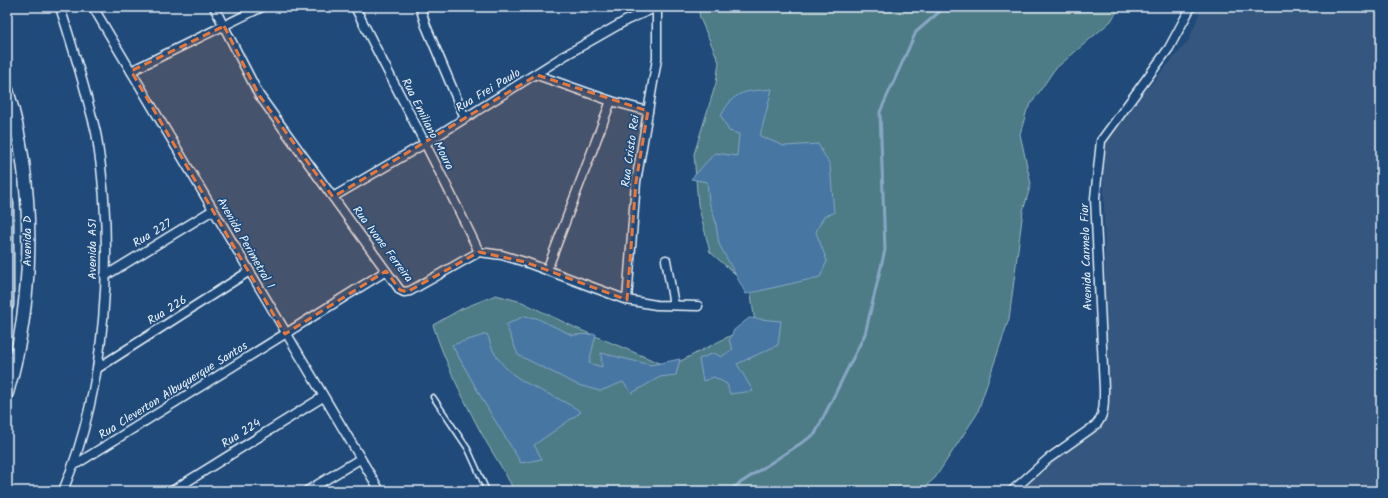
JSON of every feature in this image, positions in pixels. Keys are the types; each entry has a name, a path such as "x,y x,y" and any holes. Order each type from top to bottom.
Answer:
{"street":[{"name":"Avenida A51","path":"60,7 77,59 97,137 104,210 105,276 98,368 73,466 63,491"},
{"name":"Avenida Perimetral I","path":"93,7 248,272 380,491"},
{"name":"Rua Ivone Ferreira","path":"214,7 259,95 400,290 407,292 420,287 479,252"},
{"path":"131,71 262,7"},
{"name":"Rua Emiliano Moura","path":"355,7 424,144 454,198 479,252"},
{"path":"420,7 426,26 465,118"},
{"name":"Rua Frei Paulo","path":"333,197 424,144 564,56 627,20 657,7"},
{"name":"Rua Cristo Rei","path":"627,300 636,182 657,59 657,7"},
{"name":"Avenida Carmelo Fior","path":"1012,491 1048,459 1096,425 1101,418 1104,406 1104,389 1095,198 1101,141 1169,48 1191,7"},
{"path":"537,74 611,101 648,111"},
{"name":"Avenida D","path":"7,90 22,157 27,228 27,288 18,350 7,393"},
{"path":"547,270 611,101"},
{"name":"Avenida D","path":"7,203 7,305"},
{"name":"Rua 227","path":"105,276 213,210"},
{"path":"479,252 502,255 627,300 656,305 698,306"},
{"path":"666,260 674,305"},
{"name":"Rua Cleverton Albuquerque Santos","path":"73,466 386,271"},
{"name":"Rua 226","path":"98,368 248,272"},
{"name":"Rua 224","path":"172,491 323,397"},
{"path":"307,491 360,459"}],"lane":[{"path":"433,397 468,449 487,491"}],"highlighted area":[{"path":"224,26 259,95 333,197 537,75 648,111 636,182 627,300 525,262 479,252 407,292 400,290 386,271 285,334 131,71"}],"shaded area":[{"path":"1202,7 1381,7 1381,491 1018,491 1107,411 1103,140 1189,40"},
{"path":"772,89 760,136 784,146 818,144 830,165 834,213 824,216 816,232 827,261 820,277 746,294 719,244 715,219 709,202 707,182 691,179 715,153 737,156 739,134 729,131 721,116 731,101 736,96 747,92"},
{"path":"524,316 536,318 572,335 596,334 589,363 602,367 601,353 651,365 680,359 676,375 660,377 632,393 623,382 600,391 578,385 518,355 506,325"},
{"path":"749,318 781,321 778,345 737,364 753,391 730,394 727,384 714,377 703,381 699,359 714,353 721,357 733,349 729,341 734,330"},
{"path":"487,334 495,354 503,365 513,374 535,388 581,412 534,445 542,459 521,463 485,404 452,345"}],"green space":[{"path":"698,7 1120,7 1111,21 1054,70 1027,110 1020,134 1031,184 1023,211 1009,319 977,414 935,478 920,491 514,491 506,474 482,435 453,377 433,325 461,309 496,295 522,302 576,328 669,367 755,323 750,287 710,252 698,204 694,154 716,83 719,62 700,18"}],"waterway":[{"path":"728,491 815,434 865,334 885,250 880,112 916,32 945,7"}]}
